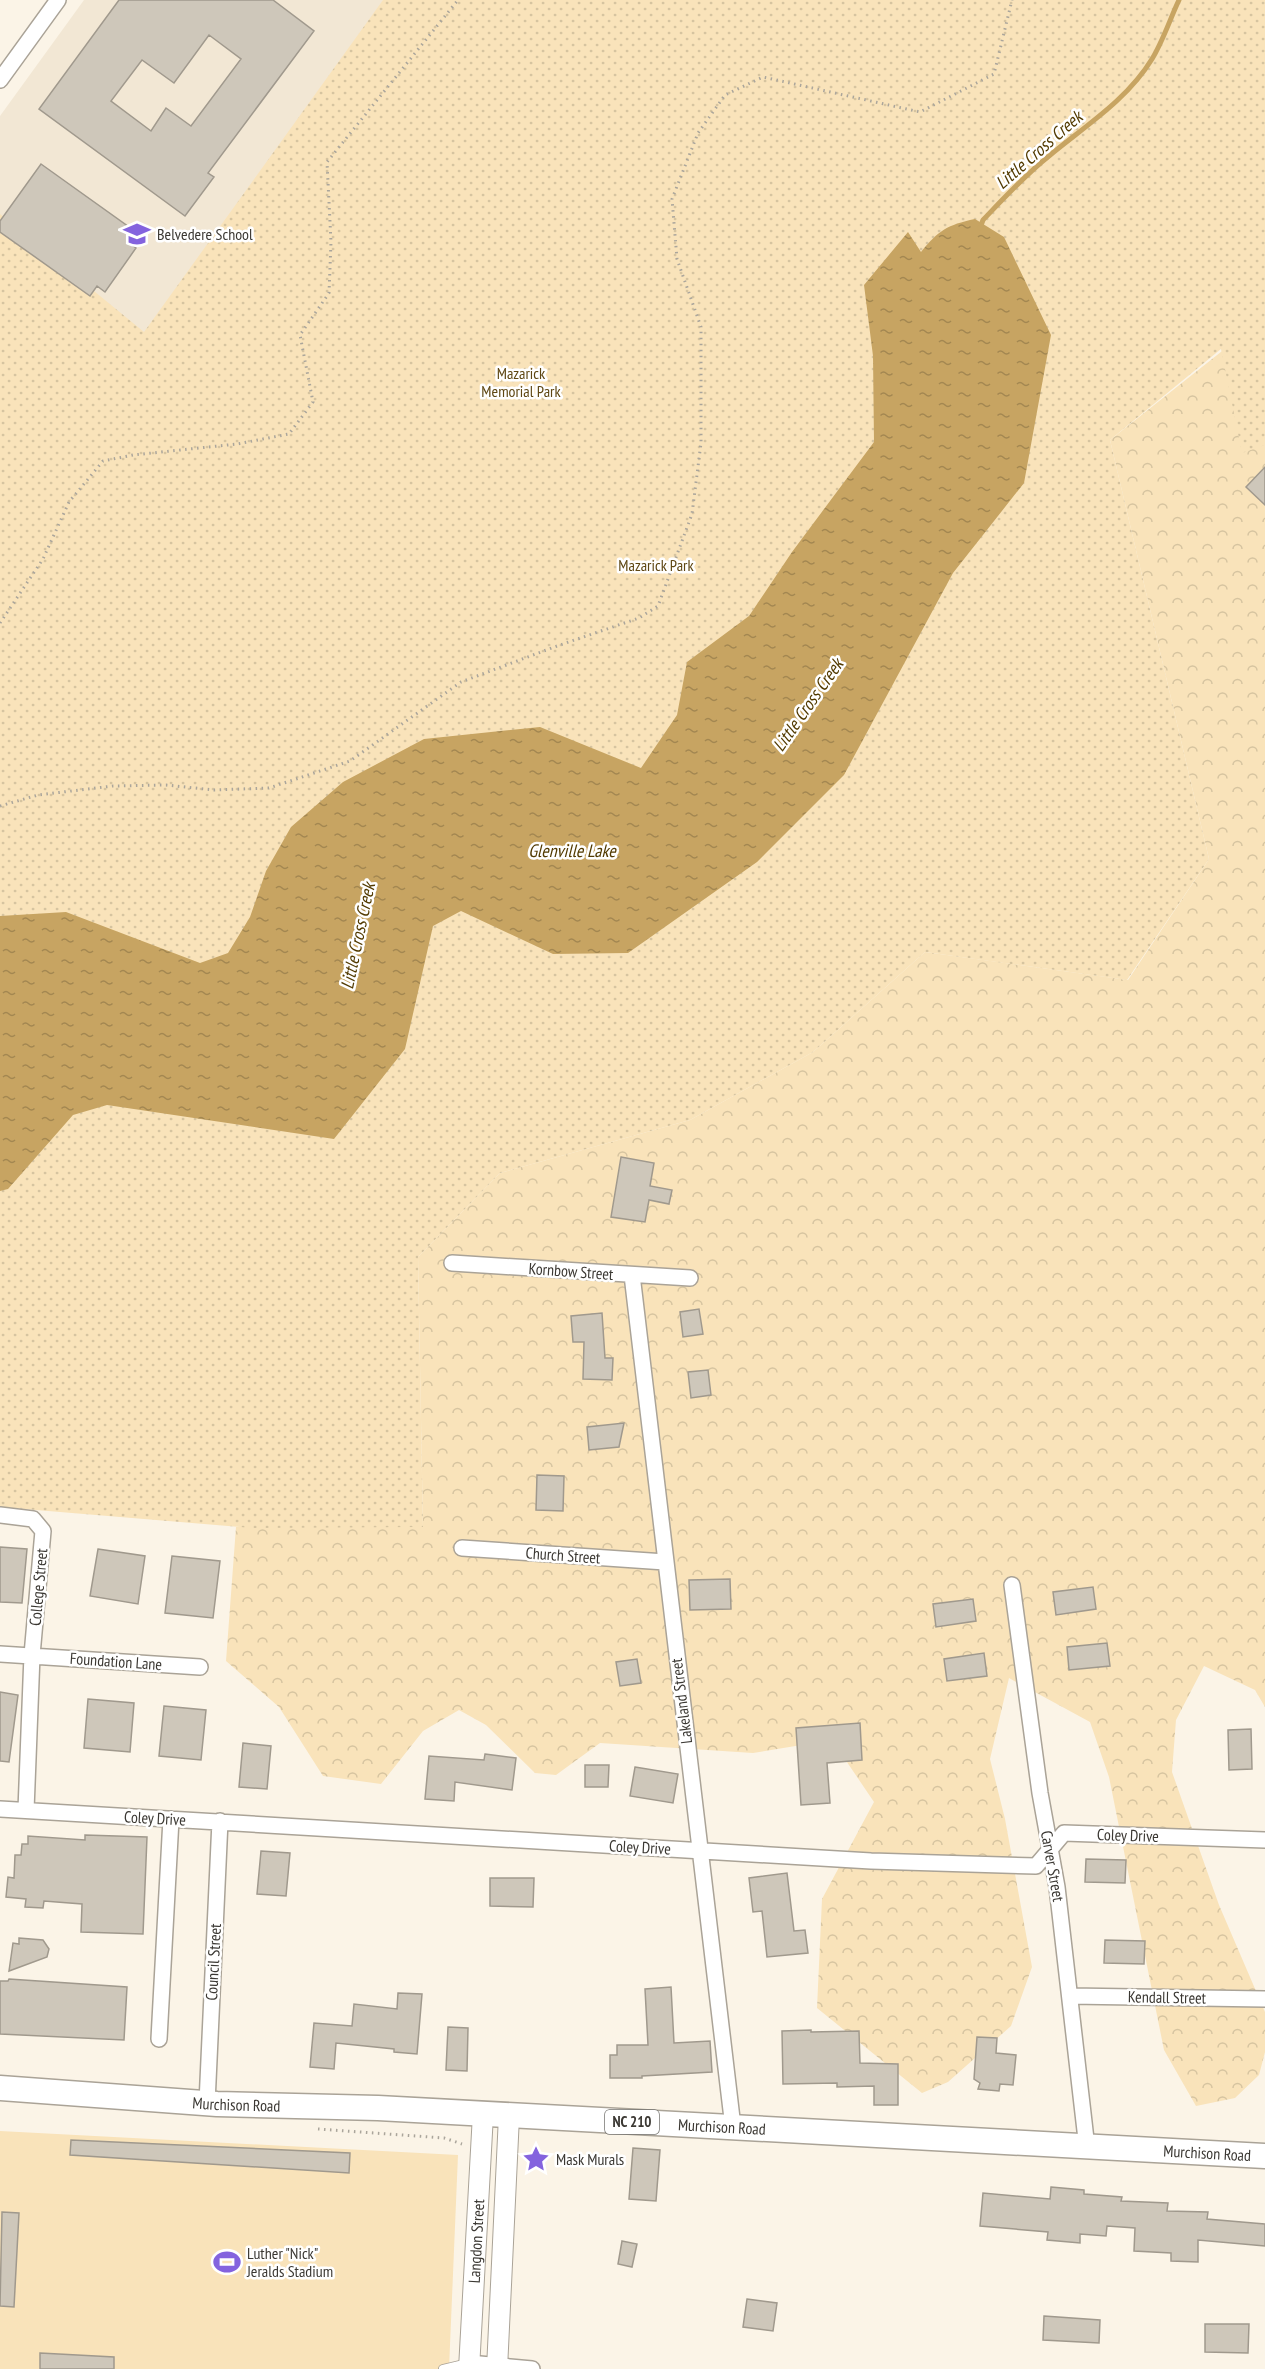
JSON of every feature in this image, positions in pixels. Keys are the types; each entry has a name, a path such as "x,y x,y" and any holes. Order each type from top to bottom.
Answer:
{"main road":[{"name":"Murchison Road","path":"0,2088 207,2103 483,2114 1265,2156"}],"street":[{"path":"0,80 58,0"},
{"name":"Kornbow Street","path":"452,1263 690,1278"},
{"name":"Lakeland Street","path":"632,1275 698,1851 733,2127"},
{"name":"College Street","path":"0,1515 33,1519 43,1532 32,1655"},
{"name":"Church Street","path":"462,1548 665,1562"},
{"name":"Carver Street","path":"1012,1586 1049,1848 1057,1887 1087,2148"},
{"name":"Foundation Lane","path":"0,1654 200,1667"},
{"path":"26,1810 32,1655"},
{"name":"Coley Drive","path":"0,1809 871,1861 1036,1866 1064,1833 1265,1840"},
{"path":"159,2039 171,1819"},
{"name":"Council Street","path":"207,2103 220,1821"},
{"name":"Kendall Street","path":"1070,1996 1265,1999"},
{"name":"Langdon Street","path":"469,2366 483,2114"},
{"name":"Langdon Street","path":"498,2367 509,2116"},
{"path":"469,2366 532,2369"}],"lane":[{"path":"443,2369 469,2366"}],"path":[{"path":"0,623 43,559 69,502 103,461 133,455 237,444 289,434 313,402 300,335 329,293 331,242 327,162 458,0"},
{"path":"0,806 38,795 113,786 166,785 214,790 269,788 350,761 461,682 639,618 658,606 692,514 701,443 701,327 677,259 672,199 698,133 725,95 763,77 920,112 994,74 1012,0"},
{"path":"316,2129 444,2138 456,2140 465,2145"}],"shaded area":[{"name":"Belvedere School","path":"84,0 397,0 161,416 0,306 0,116"}],"green space":[{"name":"Mazarick Park","path":"383,0 1265,0 1265,445 1242,453 1221,349 1110,440 1209,859 1127,980 925,952 813,1052 690,1120 500,1173 418,1257 423,1527 252,1528 0,1507 0,214 144,332"},
{"path":"1265,317 1265,1707 1255,1690 1204,1666 1176,1720 1172,1772 1219,1905 1265,2012 1265,2052 1259,2075 1235,2098 1196,2106 1164,2050 1109,1777 1090,1722 1009,1678 990,1759 1005,1819 1032,1967 1011,2026 948,2082 922,2093 817,2008 822,1899 874,1802 832,1740 753,1753 600,1743 556,1775 535,1773 486,1725 459,1710 423,1731 381,1784 323,1776 279,1707 226,1661 236,1527 423,1527 418,1257 500,1173 690,1120 813,1052 925,952 1128,980 1209,859 1110,440"},
{"name":"Luther \"Nick\" Jeralds Stadium","path":"0,2131 458,2155 449,2369 0,2369"}],"water":[{"name":"Glenville Lake","path":"975,219 1004,237 1051,335 1024,483 953,573 844,775 757,862 628,953 553,954 461,911 433,926 405,1049 334,1139 107,1105 73,1115 8,1189 0,1191 0,916 66,912 200,963 228,953 250,917 266,871 291,827 343,782 424,739 540,727 641,768 677,715 687,662 749,616 792,552 874,442 873,356 864,285 908,232 921,252 933,238 944,230"}],"building":[{"path":"119,0 273,0 314,31 208,173 214,177 185,216 39,109","holes":["209,35 241,59 191,126 166,108 151,131 111,101 142,60 174,83"]},
{"path":"41,164 136,232 129,243 136,248 105,292 97,286 90,296 0,232 0,221"},
{"path":"1265,467 1265,505 1246,487"},
{"path":"621,1157 654,1163 650,1186 672,1190 669,1204 649,1200 645,1222 611,1217"},
{"path":"699,1309 703,1334 683,1337 680,1312"},
{"path":"602,1313 605,1358 613,1358 612,1380 583,1379 584,1342 573,1342 571,1316"},
{"path":"708,1370 711,1395 691,1398 688,1372"},
{"path":"624,1423 619,1447 589,1450 587,1427"},
{"path":"537,1475 564,1476 563,1511 536,1510"},
{"path":"0,1547 27,1549 22,1603 0,1602"},
{"path":"98,1549 145,1556 138,1604 90,1596"},
{"path":"172,1556 220,1561 213,1618 165,1613"},
{"path":"730,1579 731,1609 690,1610 689,1580"},
{"path":"1093,1587 1096,1609 1056,1615 1053,1592"},
{"path":"973,1599 976,1621 936,1627 933,1604"},
{"path":"1107,1643 1110,1666 1069,1670 1067,1647"},
{"path":"984,1653 987,1676 947,1681 944,1659"},
{"path":"637,1659 641,1683 620,1686 616,1662"},
{"path":"0,1692 18,1695 9,1762 0,1761"},
{"path":"88,1699 134,1703 130,1752 84,1748"},
{"path":"164,1706 206,1710 201,1760 159,1756"},
{"path":"860,1723 862,1760 827,1763 830,1803 801,1805 796,1728"},
{"path":"1251,1729 1252,1769 1229,1770 1228,1730"},
{"path":"243,1743 271,1746 267,1789 239,1787"},
{"path":"485,1754 516,1758 512,1790 455,1782 454,1801 425,1799 429,1756 484,1760"},
{"path":"585,1765 609,1765 608,1787 585,1787"},
{"path":"635,1767 678,1774 673,1803 630,1796"},
{"path":"85,1835 147,1837 143,1934 81,1932 82,1904 44,1901 43,1908 25,1907 26,1899 6,1897 8,1877 14,1878 15,1855 21,1855 22,1844 28,1844 28,1836 85,1840"},
{"path":"261,1851 290,1853 286,1896 257,1894"},
{"path":"1086,1859 1126,1860 1125,1883 1085,1882"},
{"path":"787,1873 794,1931 805,1930 808,1953 767,1957 762,1911 753,1912 749,1878"},
{"path":"490,1878 534,1878 533,1907 490,1906"},
{"path":"19,1938 43,1940 49,1949 47,1957 9,1971 13,1943 19,1944"},
{"path":"1105,1940 1145,1941 1144,1964 1104,1963"},
{"path":"9,1979 127,1987 124,2040 0,2034 0,1981"},
{"path":"671,1987 674,2043 710,2041 712,2072 642,2076 642,2078 610,2078 610,2055 617,2055 617,2045 648,2045 645,1989"},
{"path":"398,1993 422,1994 417,2054 394,2052 394,2049 336,2043 334,2069 310,2067 314,2023 352,2026 354,2004 397,2009"},
{"path":"448,2027 468,2028 467,2071 446,2070"},
{"path":"811,2030 811,2032 859,2031 860,2063 898,2064 898,2105 874,2105 874,2086 837,2087 837,2083 783,2084 782,2031"},
{"path":"977,2037 997,2038 996,2053 1016,2055 1013,2085 1000,2084 999,2091 978,2089 980,2083 974,2079"},
{"path":"71,2140 350,2153 349,2173 70,2155"},
{"path":"633,2148 660,2150 656,2201 629,2199"},
{"path":"1051,2187 1084,2190 1084,2194 1122,2197 1121,2201 1168,2203 1167,2211 1208,2212 1207,2219 1265,2224 1265,2246 1198,2240 1198,2262 1171,2261 1171,2253 1134,2251 1135,2228 1107,2226 1106,2236 1080,2234 1080,2243 1047,2240 1048,2232 980,2226 983,2193 1050,2199"},
{"path":"2,2212 19,2213 14,2307 0,2306"},
{"path":"622,2241 637,2244 632,2267 618,2264"},
{"path":"747,2299 777,2303 773,2331 743,2327"},
{"path":"1044,2316 1100,2320 1099,2343 1043,2340"},
{"path":"1205,2324 1249,2324 1248,2353 1205,2352"},
{"path":"40,2353 114,2357 114,2369 40,2369"}],"waterway":[{"name":"Little Cross Creek","path":"980,228 983,220 1015,187 1049,156 1105,112 1142,74 1156,52 1179,0"}],"place":[{"name":"Belvedere School","path":"137,234"},
{"name":"Mask Murals","path":"536,2159"},
{"name":"Luther \"Nick\" Jeralds Stadium","path":"227,2262"}],"park label":[{"name":"Mazarick Memorial Park","path":"521,382"}]}
